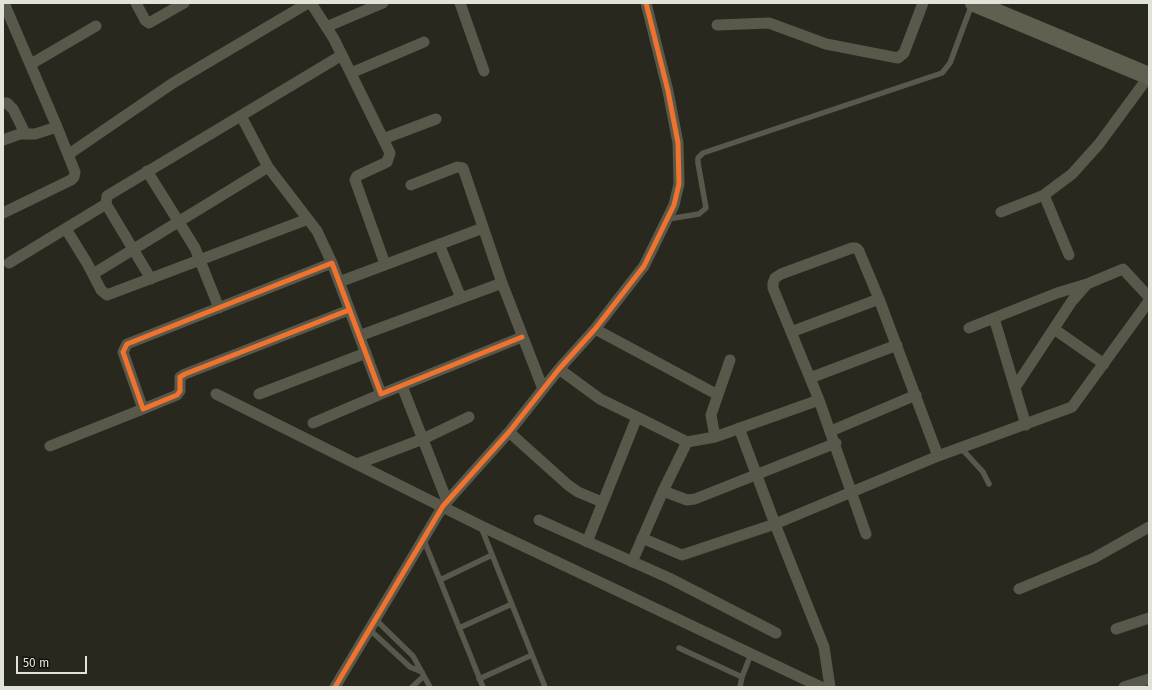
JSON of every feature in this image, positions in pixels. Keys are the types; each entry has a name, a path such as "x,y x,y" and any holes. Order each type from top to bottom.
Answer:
{"main road":[{"path":"973,3 1149,76"}],"street":[{"path":"3,213 71,180 74,177 75,172 58,127 4,3"},
{"path":"136,3 145,20 149,23 184,3"},
{"path":"68,154 173,83 308,3"},
{"path":"311,3 342,55 390,153 389,160 356,176 355,180 385,264"},
{"path":"326,27 383,3"},
{"path":"460,3 484,71"},
{"path":"335,687 423,538 445,504 509,432 559,369 595,329 644,266 674,205 679,184 678,143 668,91 646,3"},
{"path":"717,25 769,23 826,44 898,58 904,53 923,3"},
{"path":"31,64 96,26"},
{"path":"351,73 424,42"},
{"path":"151,279 106,204 106,199 110,193 342,55"},
{"path":"1001,212 1044,195 1061,183 1082,164 1149,76"},
{"path":"3,103 7,103 13,109 25,134"},
{"path":"241,116 268,167 322,239 381,394"},
{"path":"383,139 436,118"},
{"path":"3,140 14,135 35,134 58,127"},
{"path":"93,274 268,167"},
{"path":"411,185 457,167 463,168 502,282 543,389"},
{"path":"147,171 180,221 201,260 219,308"},
{"path":"1044,195 1070,255"},
{"path":"9,263 106,204"},
{"path":"66,228 101,290 107,295 308,219"},
{"path":"339,282 483,228"},
{"path":"440,244 461,298"},
{"path":"866,534 836,443 773,288 775,278 845,250 852,248 859,251 897,345 938,456"},
{"path":"143,408 123,352 125,346 332,263"},
{"path":"969,328 1057,293 1087,284 1123,269 1149,297"},
{"path":"359,336 502,282"},
{"path":"1016,386 1072,301 1087,284"},
{"path":"791,332 879,299"},
{"path":"642,538 682,555 775,524 938,456 1072,407 1149,301"},
{"path":"50,446 177,395 180,391 180,378 185,374 349,310"},
{"path":"994,318 1016,386 1026,425"},
{"path":"595,329 718,395"},
{"path":"1054,329 1104,364"},
{"path":"313,423 522,337"},
{"path":"810,378 897,345"},
{"path":"259,394 366,353"},
{"path":"715,436 711,415 730,360"},
{"path":"559,369 600,399 687,442 715,436 819,400"},
{"path":"402,386 423,439 445,504"},
{"path":"216,394 357,464 445,504 480,526 751,654 808,684 821,687"},
{"path":"831,431 916,395"},
{"path":"357,464 423,439 469,417"},
{"path":"587,542 637,417"},
{"path":"739,428 824,647 830,687"},
{"path":"509,432 568,485 578,492 602,502"},
{"path":"632,562 663,491 687,442"},
{"path":"663,491 687,500 695,499 836,443"},
{"path":"539,520 669,578 776,633"},
{"path":"1019,589 1094,558 1149,527"},
{"path":"1116,629 1149,618"},
{"path":"1124,687 1149,679"}],"lane":[{"path":"667,219 699,214 706,208 698,163 698,158 703,153 942,73 950,63 973,3"},
{"path":"962,448 983,472 989,484"},
{"path":"480,526 545,687"},
{"path":"423,538 483,687"},
{"path":"440,580 492,555"},
{"path":"459,628 512,604"},
{"path":"375,618 419,663 430,687"},
{"path":"369,629 410,667 423,674"},
{"path":"679,648 742,677"},
{"path":"479,678 532,654"},
{"path":"740,687 742,677 751,654"},
{"path":"412,687 423,674"}],"cycle path":[{"path":"335,687 443,506 509,432 559,369 595,329 644,266 674,205 679,184 678,143 668,91 646,3"},
{"path":"349,310 185,374 180,377 180,391 177,395 143,409 123,352 127,344 332,263 381,394 522,337"}]}
